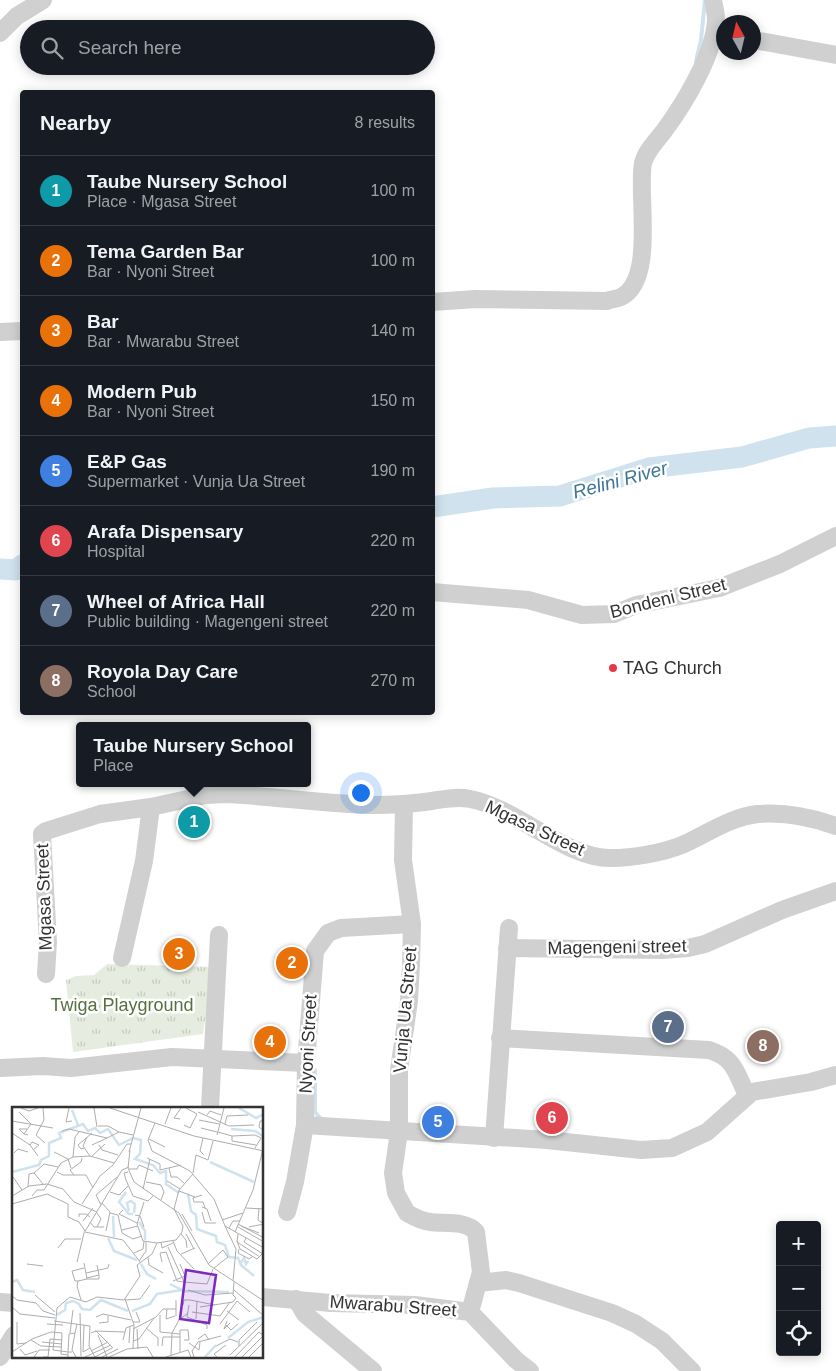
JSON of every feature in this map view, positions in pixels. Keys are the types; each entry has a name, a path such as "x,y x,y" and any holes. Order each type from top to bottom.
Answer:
{"street":[{"path":"0,33 17,16 43,0"},
{"path":"714,0 716,18"},
{"path":"761,41 836,55"},
{"path":"435,302 476,299 607,301 622,296 636,279 640,264 643,238 643,161 681,105 716,44"},
{"path":"0,332 20,331"},
{"name":"Bondeni Street","path":"435,592 528,600 582,615 614,614 636,605 720,588 780,564 836,536"},
{"name":"Mgasa Street","path":"46,974 48,942 42,834 46,831 100,814 151,807 206,795 225,794 372,805 404,804 451,797 470,799 510,814 582,852 611,858 655,852 681,846 716,827 757,814 797,814 812,817 836,826"},
{"name":"Vunja Ua Street","path":"404,804 403,860 412,924 409,1001 399,1070 399,1132 393,1172 396,1193 407,1213 428,1222 461,1224 472,1227 476,1232 479,1248 481,1272 478,1284"},
{"path":"122,958 144,862 151,807"},
{"name":"Magengeni street","path":"507,948 662,950 688,948 710,942 782,910 836,891"},
{"name":"Nyoni Street","path":"287,1212 295,1182 305,1125 306,1064 315,951 328,933 341,928 412,924"},
{"path":"494,1138 509,928"},
{"path":"210,1107 219,934"},
{"path":"500,1038 709,1050 721,1054 730,1061 747,1096"},
{"path":"0,1068 44,1066 71,1068 172,1058 306,1064"},
{"path":"305,1125 547,1140 641,1150 672,1148 707,1132 747,1096 764,1089 811,1082 836,1075"},
{"path":"470,1312 478,1284 506,1280 519,1283 624,1318 652,1333 692,1371"},
{"name":"Mwarabu Street","path":"264,1297 331,1303 414,1305 470,1312 517,1368"},
{"path":"296,1299 306,1314 373,1371"},
{"path":"0,1357 12,1338"}],"green space":[{"name":"Twiga Playground","path":"107,964 213,967 203,1034 73,1052 66,980 76,976 94,975"}],"waterway":[{"path":"696,61 701,40 705,0"},
{"name":"Relini River","path":"435,507 493,498 560,496 649,468 742,457 809,438 836,436"},
{"name":"Relini River","path":"0,569 16,570 20,567"},
{"path":"315,1070 315,1112 322,1120"}],"place":[{"name":"TAG Church","path":"613,668"},
{"name":"Taube Nursery School","path":"194,822"},
{"name":"Bar","path":"179,954"},
{"name":"Tema Garden Bar","path":"292,963"},
{"name":"Wheel of Africa Hall","path":"668,1027"},
{"name":"Modern Pub","path":"270,1042"},
{"name":"Royola Day Care","path":"763,1046"},
{"name":"Arafa Dispensary","path":"552,1118"},
{"name":"E&P Gas","path":"438,1122"}]}
